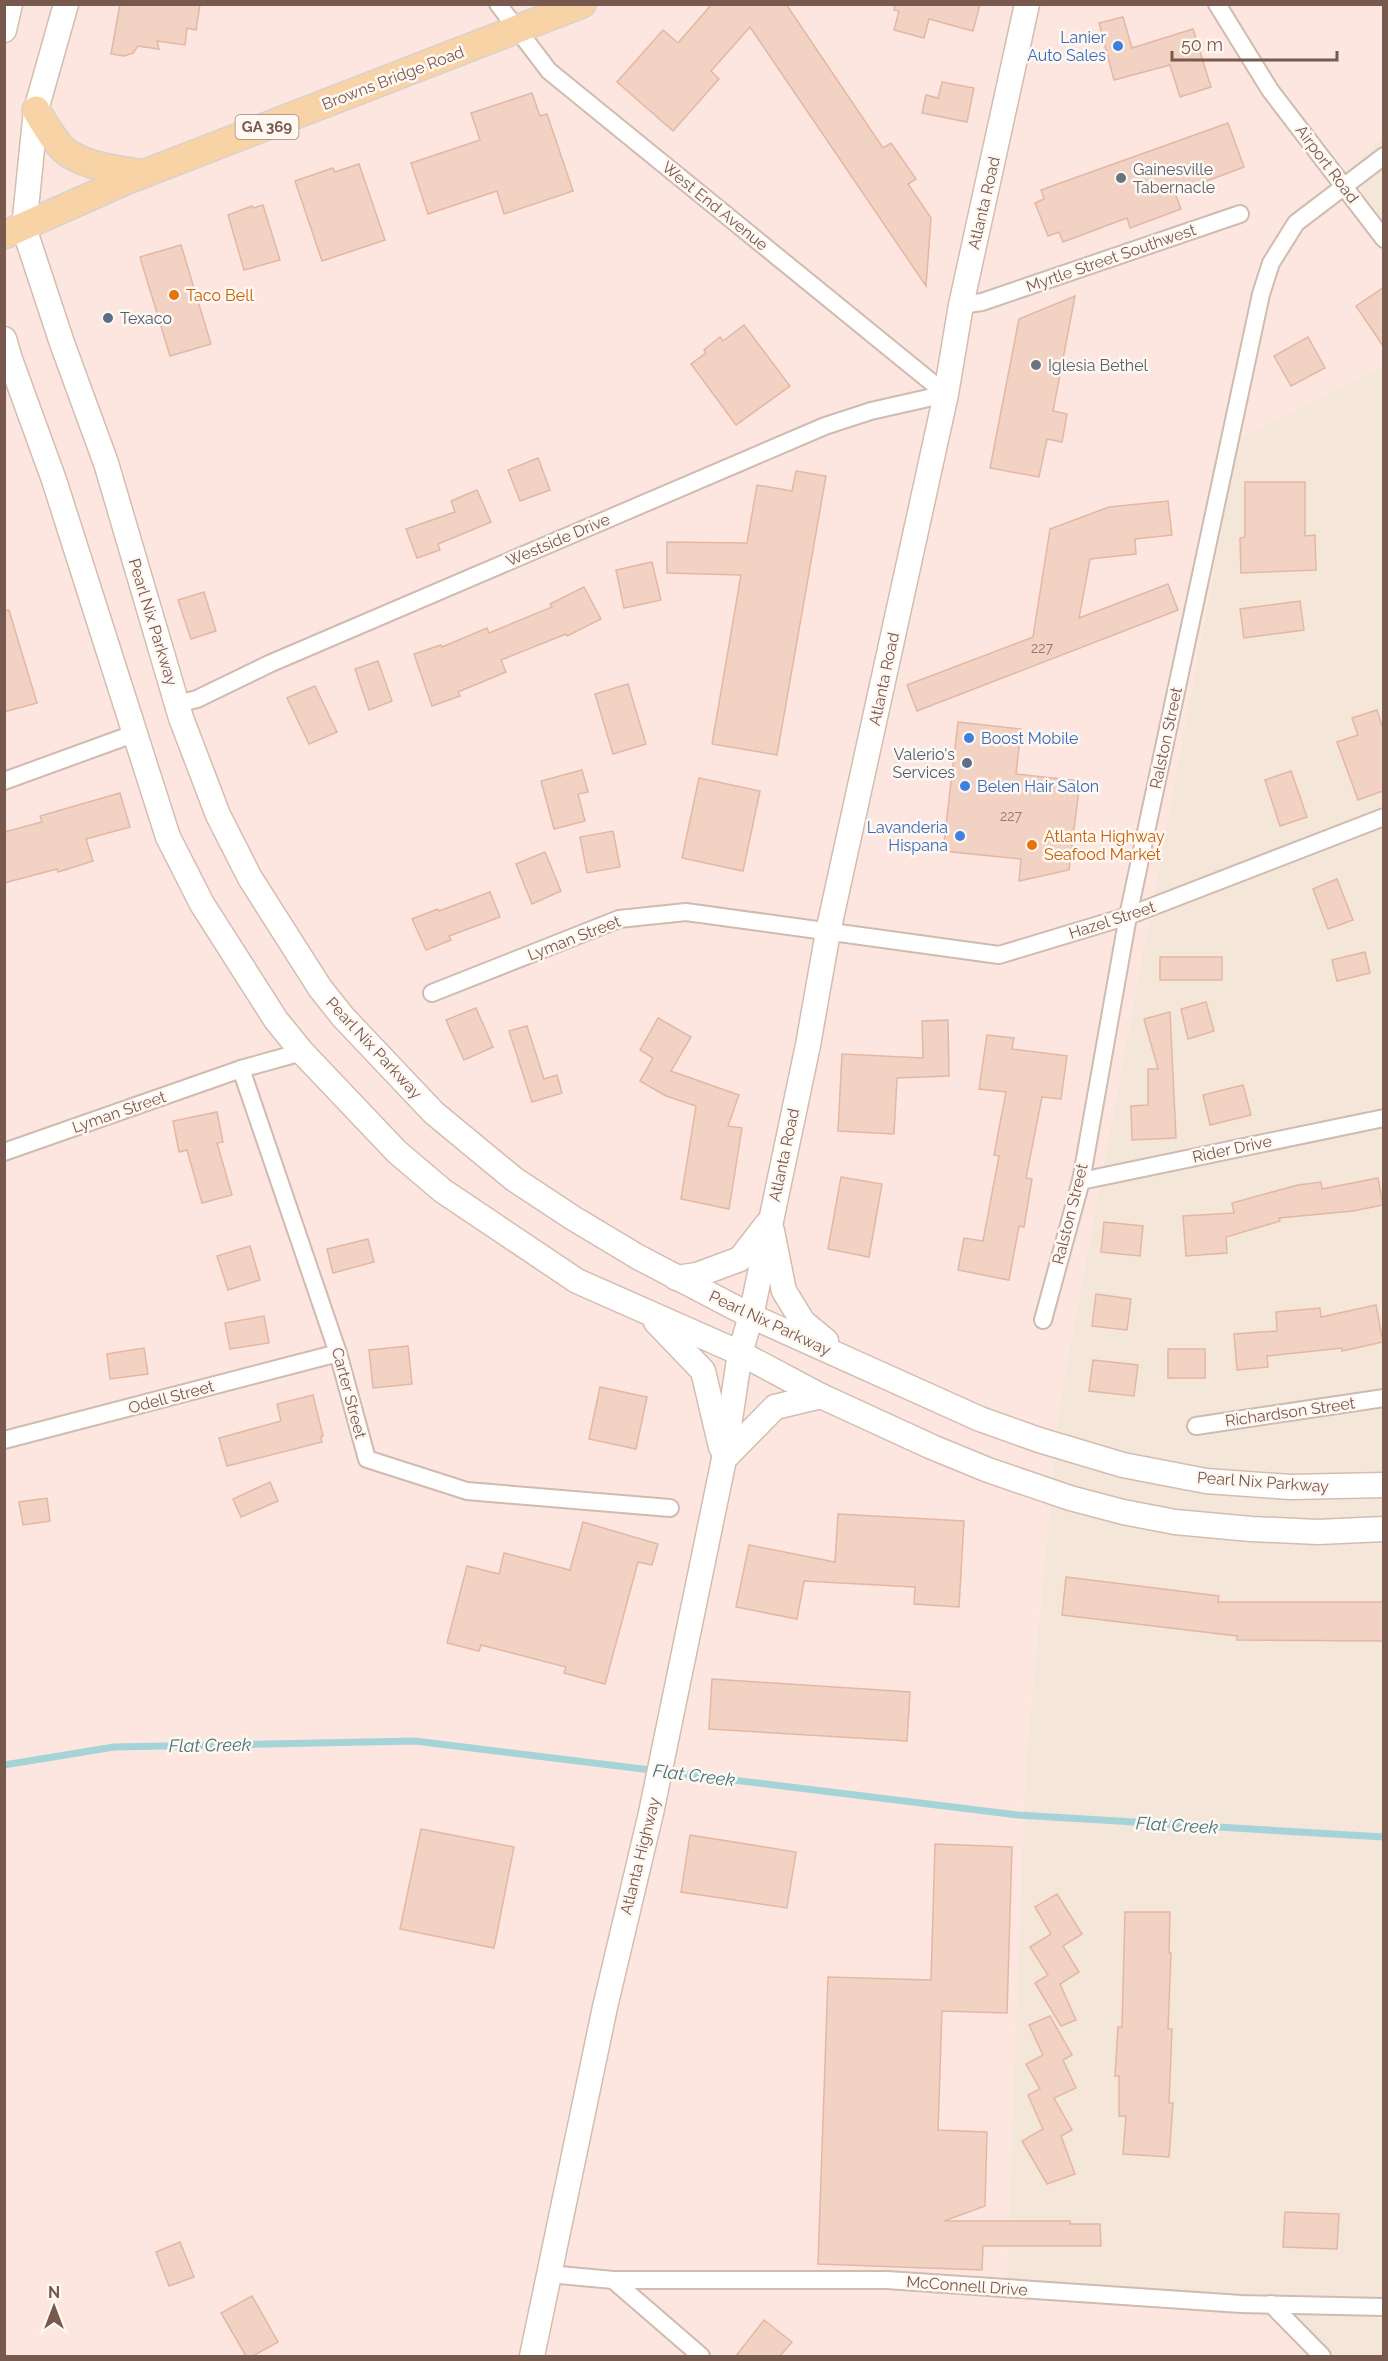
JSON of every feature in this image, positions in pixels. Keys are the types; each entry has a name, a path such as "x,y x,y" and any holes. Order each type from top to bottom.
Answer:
{"main road":[{"path":"4,30 10,4"},
{"name":"Pearl Nix Parkway","path":"66,4 36,110 14,231 62,343 106,463 177,704 218,815 250,878 320,988 343,1017 434,1113 514,1179 573,1218 676,1278 751,1316 980,1419 1039,1440 1123,1465 1217,1482 1290,1487 1383,1485"},
{"name":"Browns Bridge Road","path":"14,231 143,174 518,31 582,4"},
{"name":"Atlanta Road","path":"741,1353 751,1316 808,1045 828,932 946,394 971,303 1026,4"},
{"path":"36,110 63,149 78,158 105,167 143,174"},
{"path":"4,339 54,480 168,837 202,904 276,1020 302,1052 397,1152 443,1191 577,1281 741,1353 820,1396 932,1448 988,1470 1070,1498 1123,1512 1175,1522 1318,1532 1383,1529"},
{"path":"676,1278 697,1275 741,1259 770,1220"},
{"path":"770,1220 784,1292 803,1322 847,1359"},
{"path":"649,1314 703,1371 724,1460"},
{"name":"Atlanta Highway","path":"532,2356 605,2007 673,1709 724,1460 741,1353"},
{"path":"724,1460 775,1407 820,1396"}],"street":[{"name":"West End Avenue","path":"498,4 549,71 946,394"},
{"name":"Airport Road","path":"1217,4 1270,90 1344,184 1383,239"},
{"path":"1344,184 1383,156"},
{"name":"Ralston Street","path":"1043,1320 1081,1181 1128,916 1261,294 1271,262 1296,223 1344,184"},
{"name":"Myrtle Street Southwest","path":"971,303 1240,214"},
{"name":"Westside Drive","path":"177,704 197,699 280,659 825,426 871,411 946,394"},
{"path":"4,781 136,733"},
{"name":"Hazel Street","path":"828,932 999,956 1128,916 1383,818"},
{"name":"Lyman Street","path":"432,993 619,919 686,912 828,932"},
{"name":"Lyman Street","path":"4,1152 241,1069 302,1052"},
{"name":"Carter Street","path":"241,1069 338,1353 367,1460 467,1491 670,1508"},
{"name":"Rider Drive","path":"1081,1181 1383,1118"},
{"name":"Odell Street","path":"4,1440 338,1353"},
{"name":"Richardson Street","path":"1196,1426 1383,1398"},
{"name":"McConnell Drive","path":"549,2274 613,2280 887,2280 1241,2304 1383,2307"},
{"path":"613,2280 701,2356"},
{"path":"1271,2304 1322,2356"}],"shaded area":[{"path":"5,5 1383,5 1383,137 1347,168 1383,225 1383,366 1238,439 1059,1407 1025,1770 1006,2293 1259,2294 1315,2356 5,2356"},
{"path":"1383,137 1383,225 1347,168"},
{"path":"1383,366 1383,2356 1315,2356 1006,2293 1025,1770 1059,1407 1238,439"}],"building":[{"path":"120,4 200,4 196,30 187,28 185,45 157,41 159,49 138,46 133,53 124,56 111,54"},
{"path":"712,4 786,4 883,148 891,143 916,179 908,184 931,218 926,286 750,27 711,71 719,79 673,131 617,82 663,30 678,43"},
{"path":"895,4 980,4 973,31 929,19 924,38 894,30 899,11 894,10"},
{"path":"1123,17 1132,48 1193,29 1211,87 1180,97 1170,65 1114,80 1099,23"},
{"path":"942,82 974,88 967,122 922,113 926,95 938,98"},
{"path":"532,93 540,116 547,114 573,191 504,214 497,191 428,214 411,163 480,140 471,113"},
{"name":"Gainesville Tabernacle","path":"1228,123 1244,167 1175,193 1181,209 1130,228 1127,218 1063,242 1059,232 1048,236 1035,203 1044,199 1041,190"},
{"path":"359,164 385,240 322,261 295,181 333,168 335,172"},
{"path":"263,205 280,260 244,270 228,215 252,206 253,208"},
{"name":"Taco Bell","path":"181,245 211,344 170,356 140,257"},
{"path":"1383,288 1383,346 1356,306"},
{"name":"Iglesia Bethel","path":"1075,296 1053,411 1067,414 1062,442 1047,439 1039,477 990,468 1019,319"},
{"path":"744,325 790,386 736,425 691,364 706,353 704,350 720,337 723,341"},
{"path":"1308,337 1325,368 1291,386 1274,356"},
{"path":"538,458 550,490 520,501 508,470"},
{"path":"796,471 826,476 777,755 712,744 741,575 667,573 667,542 747,543 757,485 792,491"},
{"path":"1245,482 1305,482 1305,536 1315,535 1316,570 1241,573 1240,538 1245,537"},
{"path":"477,490 491,522 438,544 440,550 417,558 406,529 455,512 451,501"},
{"path":"1168,501 1172,535 1135,539 1136,554 1090,559 1079,618 1168,584 1178,610 917,711 907,685 1033,637 1050,529 1109,507"},
{"path":"652,562 661,600 624,608 616,570"},
{"path":"584,587 601,619 567,636 566,634 501,660 506,672 458,692 460,696 432,706 414,654 441,645 442,647 487,628 489,633 552,607 550,604"},
{"path":"204,592 216,631 191,639 178,600"},
{"path":"1300,601 1304,630 1244,638 1240,609"},
{"path":"9,610 37,703 4,712 4,611"},
{"path":"378,661 392,701 369,710 355,669"},
{"path":"628,684 646,744 613,754 595,694"},
{"path":"315,686 337,732 309,744 287,698"},
{"path":"1377,710 1383,729 1383,791 1358,800 1337,742 1358,735 1352,718"},
{"path":"958,722 1021,729 1016,774 1080,781 1069,870 1019,881 1021,859 943,851"},
{"path":"582,770 588,792 578,794 585,821 554,829 541,781"},
{"path":"1291,771 1307,817 1280,826 1265,780"},
{"path":"699,778 760,791 743,871 682,858"},
{"path":"120,793 130,827 86,839 93,861 58,872 57,869 4,883 4,832 42,822 40,816"},
{"path":"613,831 620,867 587,873 580,837"},
{"path":"545,852 561,891 532,904 516,864"},
{"path":"1337,879 1353,920 1328,929 1313,889"},
{"path":"490,892 500,917 449,936 451,940 426,950 412,919"},
{"path":"1365,952 1370,973 1337,981 1332,960"},
{"path":"1160,957 1222,957 1222,980 1160,980"},
{"path":"1206,1002 1214,1031 1188,1039 1181,1009"},
{"path":"476,1008 493,1047 464,1060 446,1020"},
{"path":"1170,1012 1176,1138 1132,1140 1131,1106 1148,1105 1148,1069 1158,1069 1144,1019"},
{"path":"658,1018 691,1037 671,1071 739,1095 728,1126 742,1128 729,1209 681,1199 696,1106 666,1096 640,1081 653,1058 640,1050"},
{"path":"948,1020 949,1076 897,1078 894,1134 838,1131 842,1054 923,1058 922,1021"},
{"path":"527,1026 544,1079 557,1075 562,1093 532,1102 509,1031"},
{"path":"987,1035 1014,1038 1012,1049 1067,1056 1061,1099 1042,1097 1026,1178 1032,1179 1024,1227 1019,1226 1009,1280 958,1270 964,1238 983,1241 999,1156 994,1155 1006,1092 979,1089"},
{"path":"1243,1085 1251,1115 1210,1125 1203,1095"},
{"path":"217,1112 223,1142 217,1143 232,1195 202,1203 187,1150 179,1152 173,1121"},
{"path":"841,1177 882,1184 869,1257 828,1249"},
{"path":"1378,1178 1383,1205 1353,1211 1279,1218 1280,1221 1226,1237 1227,1253 1186,1256 1183,1216 1234,1213 1232,1203 1298,1185 1321,1182 1322,1189"},
{"path":"1104,1222 1143,1226 1140,1256 1101,1252"},
{"path":"368,1239 374,1262 333,1273 327,1249"},
{"path":"250,1246 260,1280 228,1290 217,1256"},
{"path":"1096,1294 1131,1299 1127,1330 1092,1326"},
{"path":"1376,1305 1383,1342 1342,1351 1342,1348 1267,1356 1268,1367 1237,1370 1234,1334 1277,1331 1276,1312 1320,1308 1321,1317"},
{"path":"264,1316 269,1343 230,1349 225,1323"},
{"path":"408,1346 412,1384 373,1388 369,1350"},
{"path":"144,1348 148,1374 110,1379 107,1354"},
{"path":"1168,1349 1205,1349 1205,1378 1168,1378"},
{"path":"1093,1360 1138,1365 1134,1396 1089,1391"},
{"path":"600,1387 647,1397 636,1449 589,1439"},
{"path":"313,1395 323,1436 321,1437 322,1442 227,1466 219,1438 281,1421 277,1404"},
{"path":"270,1482 278,1501 241,1517 233,1499"},
{"path":"47,1498 50,1521 23,1525 19,1502"},
{"path":"838,1514 964,1521 959,1607 914,1604 915,1587 804,1581 797,1619 736,1607 749,1545 835,1562"},
{"path":"583,1522 658,1544 652,1565 638,1562 605,1684 564,1673 566,1667 481,1645 479,1651 447,1643 467,1566 499,1574 504,1553 570,1570"},
{"path":"1066,1577 1219,1596 1218,1602 1383,1602 1383,1641 1237,1640 1237,1636 1062,1615"},
{"path":"712,1679 910,1692 907,1741 709,1729"},
{"path":"421,1829 514,1847 494,1948 400,1929"},
{"path":"690,1835 796,1852 787,1908 681,1892"},
{"path":"935,1844 1012,1847 1007,2013 942,2011 938,2130 987,2132 985,2206 944,2221 1070,2221 1070,2224 1100,2224 1101,2246 983,2246 982,2270 818,2264 828,1977 931,1980"},
{"path":"1057,1894 1082,1934 1063,1946 1079,1972 1060,1984 1076,2020 1061,2026 1035,1983 1048,1975 1030,1947 1051,1934 1035,1907"},
{"path":"1125,1912 1170,1912 1168,2029 1172,2029 1169,2103 1173,2103 1169,2157 1123,2154 1126,2116 1119,2116 1119,2076 1115,2076 1118,2027 1122,2027"},
{"path":"1050,2016 1072,2055 1063,2060 1076,2088 1054,2098 1072,2130 1061,2136 1075,2174 1047,2184 1022,2141 1043,2129 1028,2095 1040,2089 1026,2064 1043,2055 1029,2025"},
{"path":"1285,2212 1339,2214 1337,2249 1283,2247"},
{"path":"180,2242 194,2277 169,2286 156,2252"},
{"path":"252,2296 278,2342 253,2356 246,2356 221,2313"},
{"path":"764,2320 792,2342 780,2356 736,2356"}],"waterway":[{"name":"Flat Creek","path":"4,1765 114,1747 415,1741 1018,1815 1384,1837"}],"place":[{"name":"Lanier Auto Sales","path":"1118,46"},
{"name":"Gainesville Tabernacle","path":"1121,178"},
{"name":"Taco Bell","path":"174,295"},
{"name":"Texaco","path":"108,318"},
{"name":"Iglesia Bethel","path":"1036,365"},
{"name":"Boost Mobile","path":"969,738"},
{"name":"Valerio's Services","path":"967,763"},
{"name":"Belen Hair Salon","path":"965,786"},
{"name":"Lavanderia Hispana","path":"960,836"},
{"name":"Atlanta Highway Seafood Market","path":"1032,845"}]}
